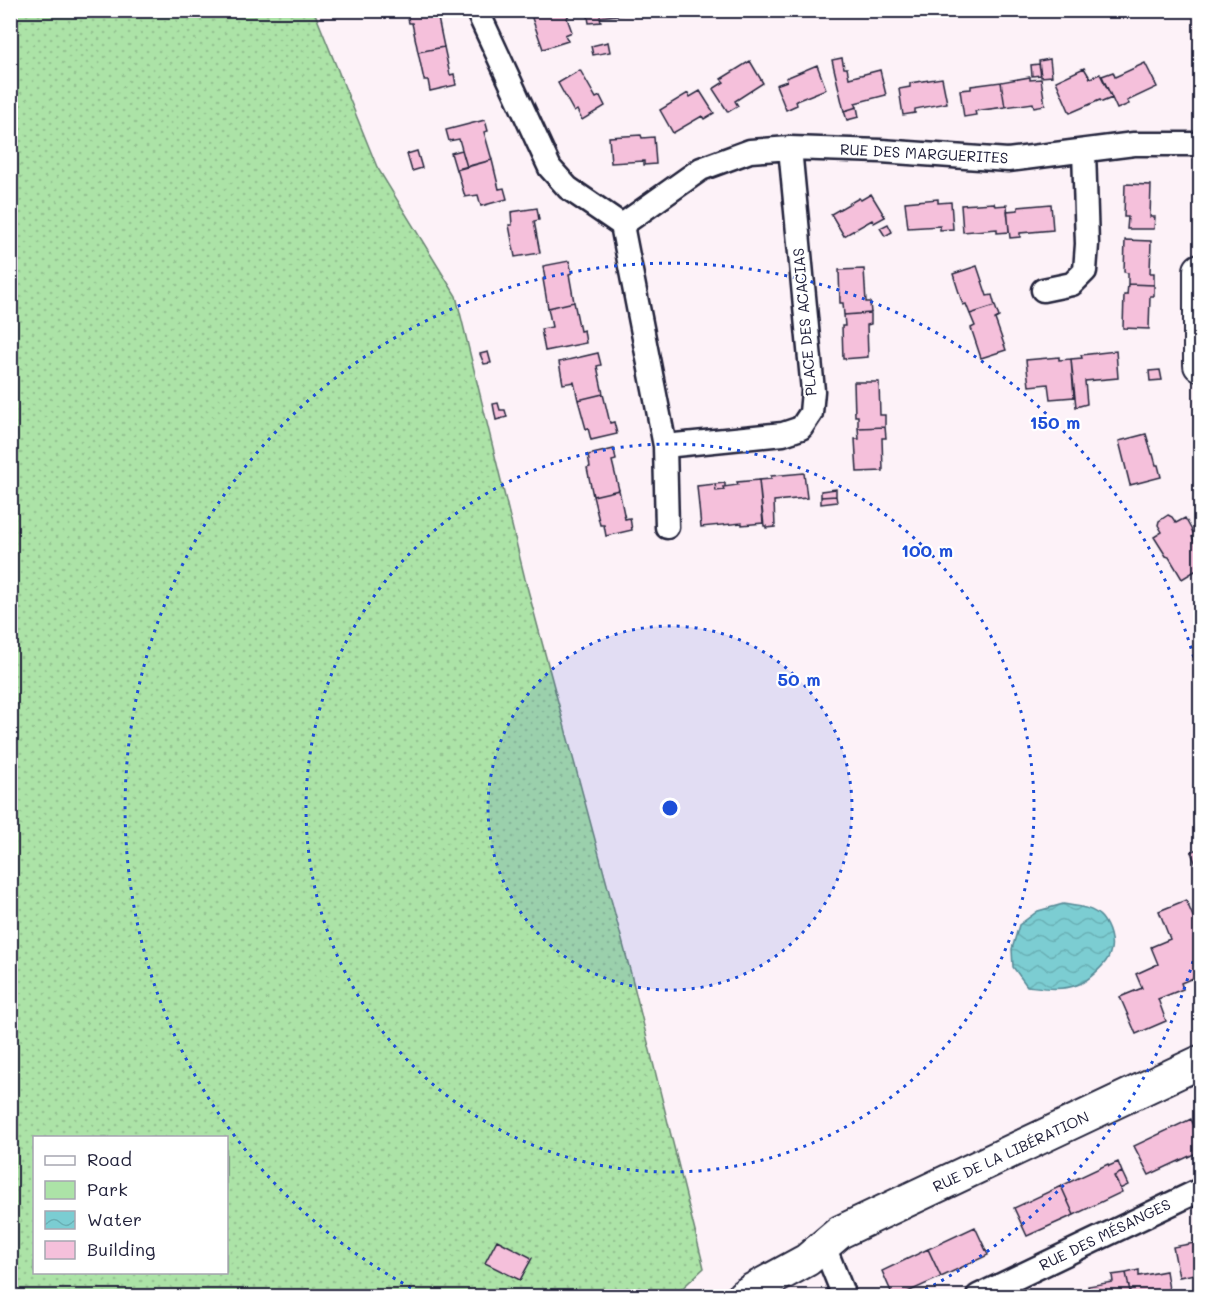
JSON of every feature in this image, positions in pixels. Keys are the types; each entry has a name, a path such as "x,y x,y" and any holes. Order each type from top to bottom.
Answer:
{"street":[{"path":"477,10 550,168 568,188 622,225 665,446 667,527"},
{"name":"RUE DES MARGUERITES","path":"790,148 881,151 1008,160 1134,144 1200,144"},
{"path":"622,225 702,169 750,151 790,148"},
{"name":"PLACE DES ACACIAS","path":"665,446 783,434 801,428 811,413 813,391 790,148"},
{"path":"1043,290 1071,284 1085,271 1087,244 1084,151"},
{"path":"1200,270 1200,365"},
{"name":"RUE DE LA LIBÉRATION","path":"743,1296 807,1260 840,1232 1200,1062"},
{"name":"RUE DES MÉSANGES","path":"978,1296 1200,1190"},
{"path":"824,1246 844,1296"}],"green space":[{"path":"10,11 314,11 377,167 456,296 525,579 630,970 704,1268 674,1296 11,1296"}],"water":[{"path":"1063,904 1089,909 1102,918 1111,939 1108,957 1096,972 1077,985 1059,988 1027,986 1013,967 1012,949 1019,925 1038,911"}],"building":[{"path":"406,10 440,10 442,17 438,18 444,47 418,52 412,23 409,23"},
{"path":"533,10 570,10 567,18 572,32 565,35 568,41 543,49 532,18 535,16"},
{"path":"587,10 632,10 633,13 600,17 601,22 589,23"},
{"path":"608,42 610,52 593,55 591,46"},
{"path":"444,47 450,75 454,74 456,85 430,91 428,80 424,80 418,52"},
{"path":"842,58 849,78 880,70 886,95 855,103 857,107 844,111 832,60"},
{"path":"1050,59 1052,76 1041,77 1039,61"},
{"path":"750,61 763,83 735,101 738,106 728,112 713,89 724,82 721,79"},
{"path":"1145,63 1157,87 1127,101 1129,104 1117,109 1102,76 1113,72 1115,77"},
{"path":"1039,64 1041,75 1032,76 1031,65"},
{"path":"817,65 826,89 796,101 797,105 786,110 776,85 787,81 786,78"},
{"path":"1084,68 1090,78 1100,74 1112,98 1102,102 1100,100 1070,113 1056,81"},
{"path":"580,70 596,98 600,96 605,106 582,120 577,110 574,112 558,83"},
{"path":"1030,77 1030,80 1041,79 1045,105 1034,107 1033,103 1005,107 1001,82"},
{"path":"942,78 947,103 915,109 915,113 903,115 899,89 910,87 910,83"},
{"path":"1001,82 1005,107 975,111 976,115 964,117 960,90 971,89 971,86"},
{"path":"700,91 714,113 704,119 702,116 673,133 660,110 688,93 690,97"},
{"path":"857,107 859,117 847,120 844,111"},
{"path":"485,120 488,131 484,132 492,160 467,167 459,139 449,141 446,130"},
{"path":"641,135 642,138 654,137 656,164 644,165 644,161 611,163 609,137"},
{"path":"462,150 467,167 456,170 451,153"},
{"path":"417,151 422,168 412,171 407,154"},
{"path":"492,160 499,189 504,188 507,199 481,206 478,195 465,197 457,169"},
{"path":"1125,184 1151,185 1150,217 1155,217 1154,229 1127,229 1128,217 1124,217"},
{"path":"871,194 885,217 874,223 872,220 844,236 831,214"},
{"path":"938,199 938,203 951,202 953,229 940,230 940,226 908,228 905,202"},
{"path":"994,203 995,206 1007,205 1009,232 997,233 997,229 963,232 961,205"},
{"path":"1051,204 1053,230 1020,233 1020,237 1010,238 1007,211 1018,210 1018,207"},
{"path":"537,208 539,220 534,221 540,253 515,257 509,225 512,225 511,212"},
{"path":"888,224 892,232 885,236 880,228"},
{"path":"1125,240 1151,241 1150,273 1154,273 1154,285 1128,284 1128,273 1124,272"},
{"path":"569,261 574,302 548,308 543,266"},
{"path":"977,266 987,296 992,295 995,306 970,314 966,304 963,305 953,274"},
{"path":"864,269 866,302 870,302 871,313 844,315 843,303 840,303 839,270"},
{"path":"1128,284 1154,285 1154,296 1150,296 1149,329 1123,328 1124,295 1127,295"},
{"path":"574,302 580,331 584,330 586,343 545,351 541,329 552,327 548,308"},
{"path":"995,306 999,317 995,319 1006,350 981,358 971,328 975,326 970,314"},
{"path":"871,313 871,324 867,325 868,357 843,359 844,315"},
{"path":"1116,351 1118,378 1085,381 1087,404 1076,407 1071,359 1082,358 1081,355"},
{"path":"488,352 491,363 484,364 480,354"},
{"path":"598,353 601,365 597,366 603,394 578,400 574,382 563,384 559,362"},
{"path":"1059,357 1059,360 1071,359 1074,397 1050,399 1048,384 1029,386 1026,360"},
{"path":"1160,370 1162,380 1150,381 1149,371"},
{"path":"854,382 879,382 880,415 885,415 885,427 858,428 858,416 855,416"},
{"path":"603,394 610,423 614,422 617,434 591,440 578,400"},
{"path":"498,403 500,410 505,410 507,417 496,420 493,404"},
{"path":"885,427 886,438 882,438 883,471 857,472 855,439 859,439 858,428"},
{"path":"1146,434 1161,477 1130,485 1119,441"},
{"path":"614,449 616,460 612,461 619,490 593,496 587,468 590,467 588,455"},
{"path":"804,473 807,498 774,501 775,527 766,528 759,480 771,479 771,476"},
{"path":"759,480 763,523 701,527 697,486 715,484 716,491 724,490 723,487 738,485 737,482"},
{"path":"725,483 724,490 716,491 715,484"},
{"path":"836,489 836,496 821,497 821,491"},
{"path":"619,490 625,519 630,518 632,530 606,536 604,525 600,525 593,496"},
{"path":"836,496 837,502 821,504 821,497"},
{"path":"1168,515 1176,523 1185,518 1200,551 1200,568 1182,579 1154,537 1162,532 1158,525 1159,521"},
{"path":"1200,585 1200,601 1195,587"},
{"path":"1200,848 1200,875 1191,852"},
{"path":"1186,900 1200,933 1200,981 1194,984 1193,978 1181,983 1183,989 1158,999 1166,1021 1136,1034 1120,997 1142,988 1136,974 1158,964 1151,947 1170,939 1159,911"},
{"path":"1191,1119 1200,1139 1200,1155 1196,1157 1194,1154 1149,1175 1134,1146"},
{"path":"1118,1162 1122,1172 1114,1176 1122,1192 1074,1215 1061,1186 1108,1164 1109,1166"},
{"path":"1122,1172 1128,1185 1120,1189 1114,1176"},
{"path":"1061,1186 1074,1215 1027,1236 1014,1208"},
{"path":"975,1227 988,1255 941,1277 928,1249"},
{"path":"497,1240 532,1258 520,1280 485,1263"},
{"path":"497,1240 532,1258 520,1280 485,1263"},
{"path":"1200,1242 1200,1273 1179,1277 1173,1247"},
{"path":"928,1249 941,1277 899,1296 893,1296 882,1271"},
{"path":"1139,1270 1139,1276 1166,1271 1170,1296 1131,1296 1126,1273"},
{"path":"1126,1273 1131,1296 1090,1296 1088,1286 1113,1282 1112,1275"}]}
